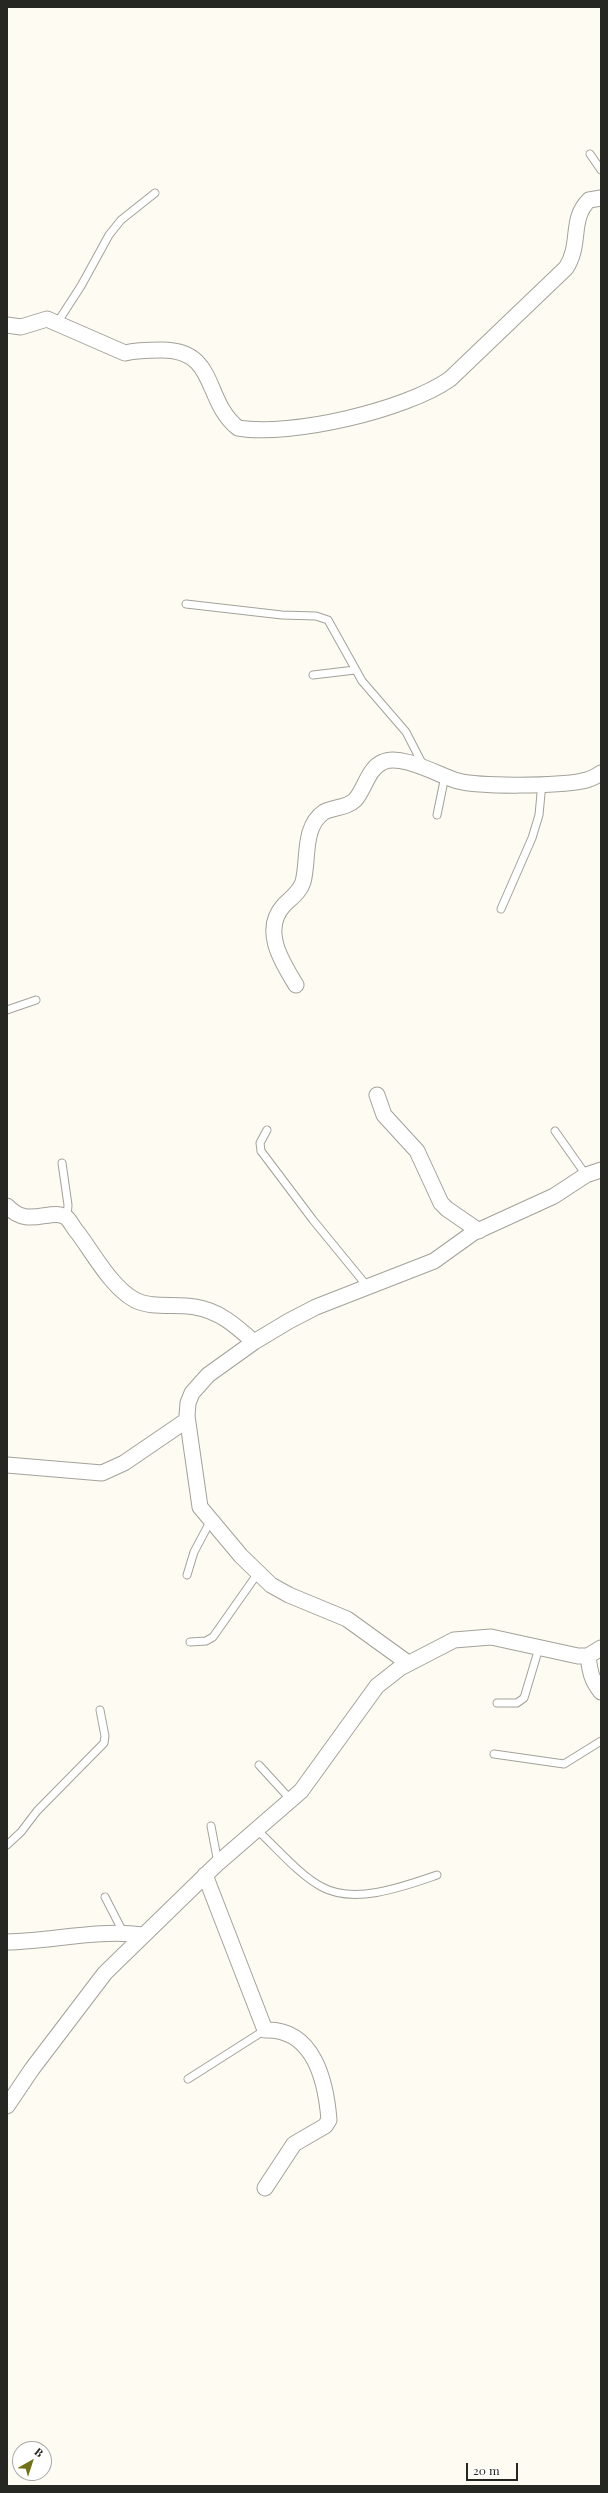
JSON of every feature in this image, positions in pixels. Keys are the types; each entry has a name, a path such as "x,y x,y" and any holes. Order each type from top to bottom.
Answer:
{"street":[{"path":"7,325 21,327 48,319 125,353 134,350 176,350 192,357 204,370 221,410 238,428 283,431 378,410 444,383 531,303 566,268 573,257 578,217 583,206 589,200 601,198"},
{"path":"296,985 280,958 274,925 278,912 299,891 302,884 306,850 314,823 327,811 352,803 374,768 383,761 395,760 424,768 459,781 484,784 583,781 601,773"},
{"path":"376,1095 384,1115 416,1151 441,1203 447,1209 479,1231"},
{"path":"408,1663 347,1619 289,1595 271,1585 258,1573 211,1520 200,1506 197,1498 187,1420 188,1403 192,1393 208,1376 254,1342 316,1307 434,1261 456,1244 479,1231 554,1196 586,1175 601,1170"},
{"path":"7,1206 28,1218 52,1215 67,1218 126,1294 146,1303 195,1306 215,1312 230,1320 254,1342"},
{"path":"7,1465 102,1473 124,1463 187,1420"},
{"path":"7,2106 32,2069 105,1973 218,1862 301,1791 377,1686 408,1663 454,1640 491,1637 578,1656 595,1652 590,1673 593,1683 601,1692"},
{"path":"205,1875 265,2030 272,2030 296,2038 315,2060 321,2072 329,2120 325,2126 294,2144 265,2188"},
{"path":"7,1942 123,1932 143,1935"}],"lane":[{"path":"590,154 601,170"},
{"path":"57,323 81,286 109,235 121,220 155,193"},
{"path":"186,604 323,617 332,624 355,670 406,732 424,768"},
{"path":"313,675 355,670"},
{"path":"437,815 445,776"},
{"path":"501,909 532,838 539,815 542,783"},
{"path":"7,1010 36,1000"},
{"path":"267,1130 260,1143 261,1151 313,1220 367,1286"},
{"path":"555,1131 586,1175"},
{"path":"62,1163 68,1205 67,1218"},
{"path":"187,1576 194,1552 211,1520"},
{"path":"190,1642 206,1641 213,1637 258,1573"},
{"path":"498,1703 517,1703 524,1698 539,1648"},
{"path":"7,1845 21,1832 37,1811 104,1743 105,1736 100,1710"},
{"path":"494,1754 564,1764 601,1741"},
{"path":"259,1765 291,1800"},
{"path":"211,1826 218,1862"},
{"path":"256,1829 313,1881 324,1888 341,1892 373,1894 392,1891 437,1875"},
{"path":"105,1897 123,1932"},
{"path":"188,2079 265,2030"}]}
